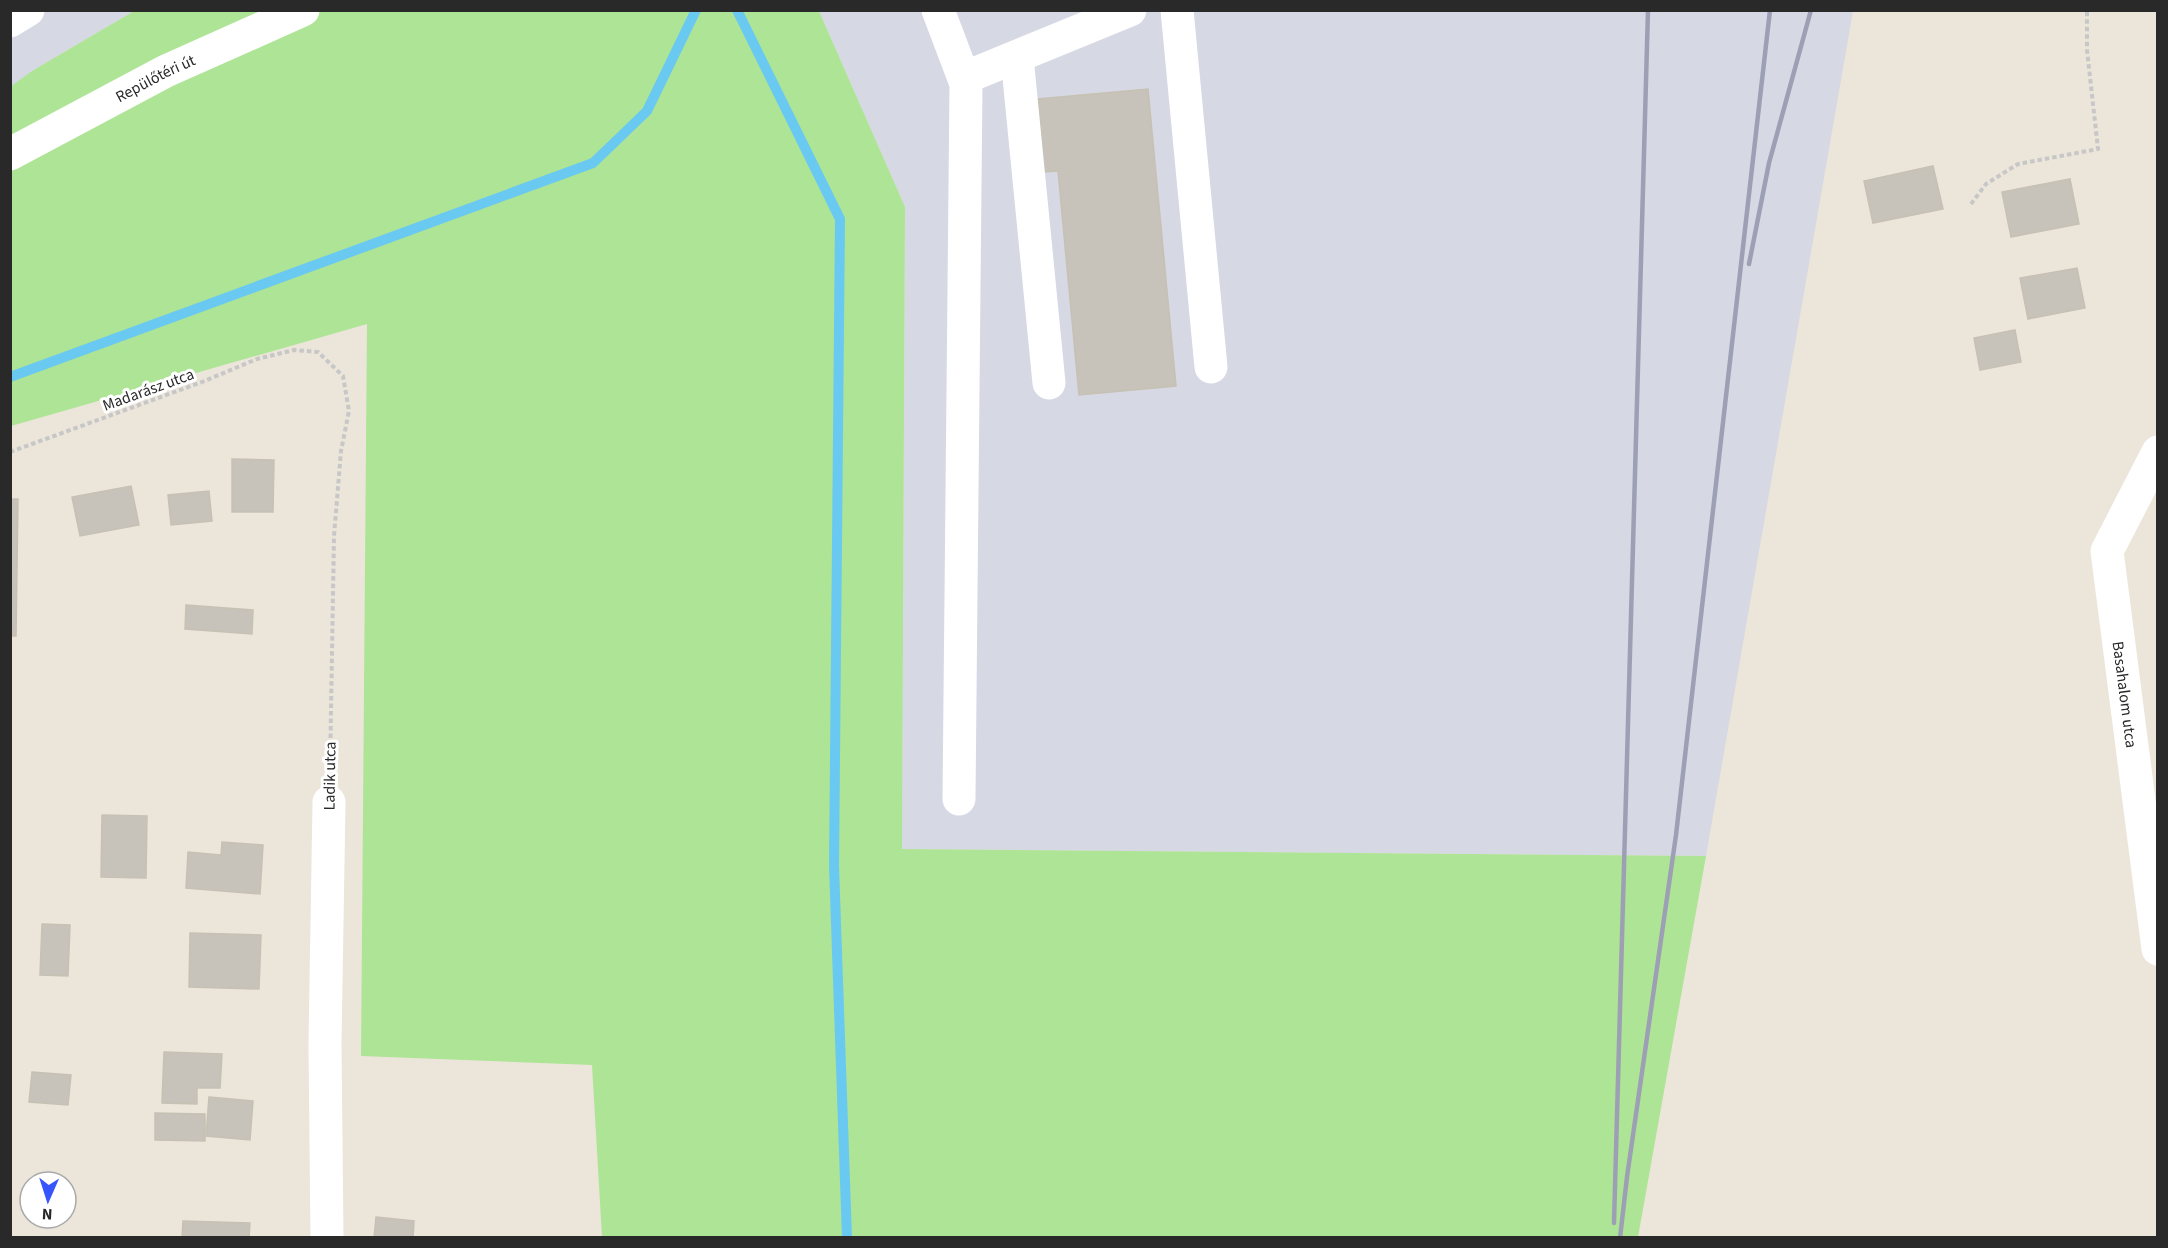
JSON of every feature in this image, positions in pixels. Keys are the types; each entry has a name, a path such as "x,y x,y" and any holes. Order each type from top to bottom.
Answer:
{"street":[{"path":"10,21 28,10"},
{"name":"Repülőtéri út","path":"10,154 166,71 303,10"},
{"path":"938,10 966,84 959,799"},
{"path":"964,78 1130,10"},
{"path":"1177,10 1211,367"},
{"path":"1017,57 1049,382"},
{"name":"Basahalom utca","path":"2157,452 2107,550 2157,949"},
{"name":"Ladik utca","path":"327,1238 325,1044 329,802"}],"path":[{"path":"1971,204 1986,184 2018,165 2098,149 2087,50 2087,10"},
{"name":"Madarász utca","path":"10,452 202,382 257,359 294,350"},
{"name":"Ladik utca","path":"294,350 318,352 343,376 349,411 341,451 334,536 329,802"}],"shaded area":[{"path":"11,11 134,11 32,71 11,87"},
{"path":"819,11 1853,11 1706,856 902,849 905,207"}],"green space":[{"path":"134,11 819,11 905,207 902,849 1706,856 1638,1237 602,1237 592,1065 361,1056 367,324 11,426 10,87 32,71"}],"building":[{"path":"1148,89 1176,386 1079,395 1058,171 1044,172 1038,99"},
{"path":"1933,166 1943,209 1873,223 1864,181"},
{"path":"2070,179 2079,224 2011,237 2002,192"},
{"path":"2077,268 2085,308 2028,319 2020,278"},
{"path":"2015,330 2021,362 1980,370 1974,338"},
{"path":"232,459 274,460 273,512 232,512"},
{"path":"131,486 139,525 80,536 72,497"},
{"path":"209,491 212,521 171,525 168,495"},
{"path":"10,499 18,499 16,636 10,636"},
{"path":"186,605 253,610 252,634 185,629"},
{"path":"102,815 147,816 146,878 101,877"},
{"path":"222,842 263,845 260,894 186,888 188,852 221,855"},
{"path":"42,924 70,925 68,976 40,975"},
{"path":"190,933 261,935 259,989 189,987"},
{"path":"164,1052 222,1054 220,1088 197,1088 197,1104 162,1103"},
{"path":"32,1072 71,1075 68,1105 29,1102"},
{"path":"209,1097 253,1101 250,1140 206,1136"},
{"path":"155,1113 205,1114 205,1141 155,1140"},
{"path":"376,1217 414,1221 413,1238 374,1238"},
{"path":"183,1221 250,1223 249,1238 182,1238"}],"waterway":[{"path":"10,377 593,163 647,111 696,10"},
{"path":"737,10 840,219 834,866 847,1238"}],"railway":[{"path":"1614,1223 1648,10"},
{"path":"1620,1238 1676,835 1770,10"},
{"path":"1749,264 1769,163 1811,10"}]}
